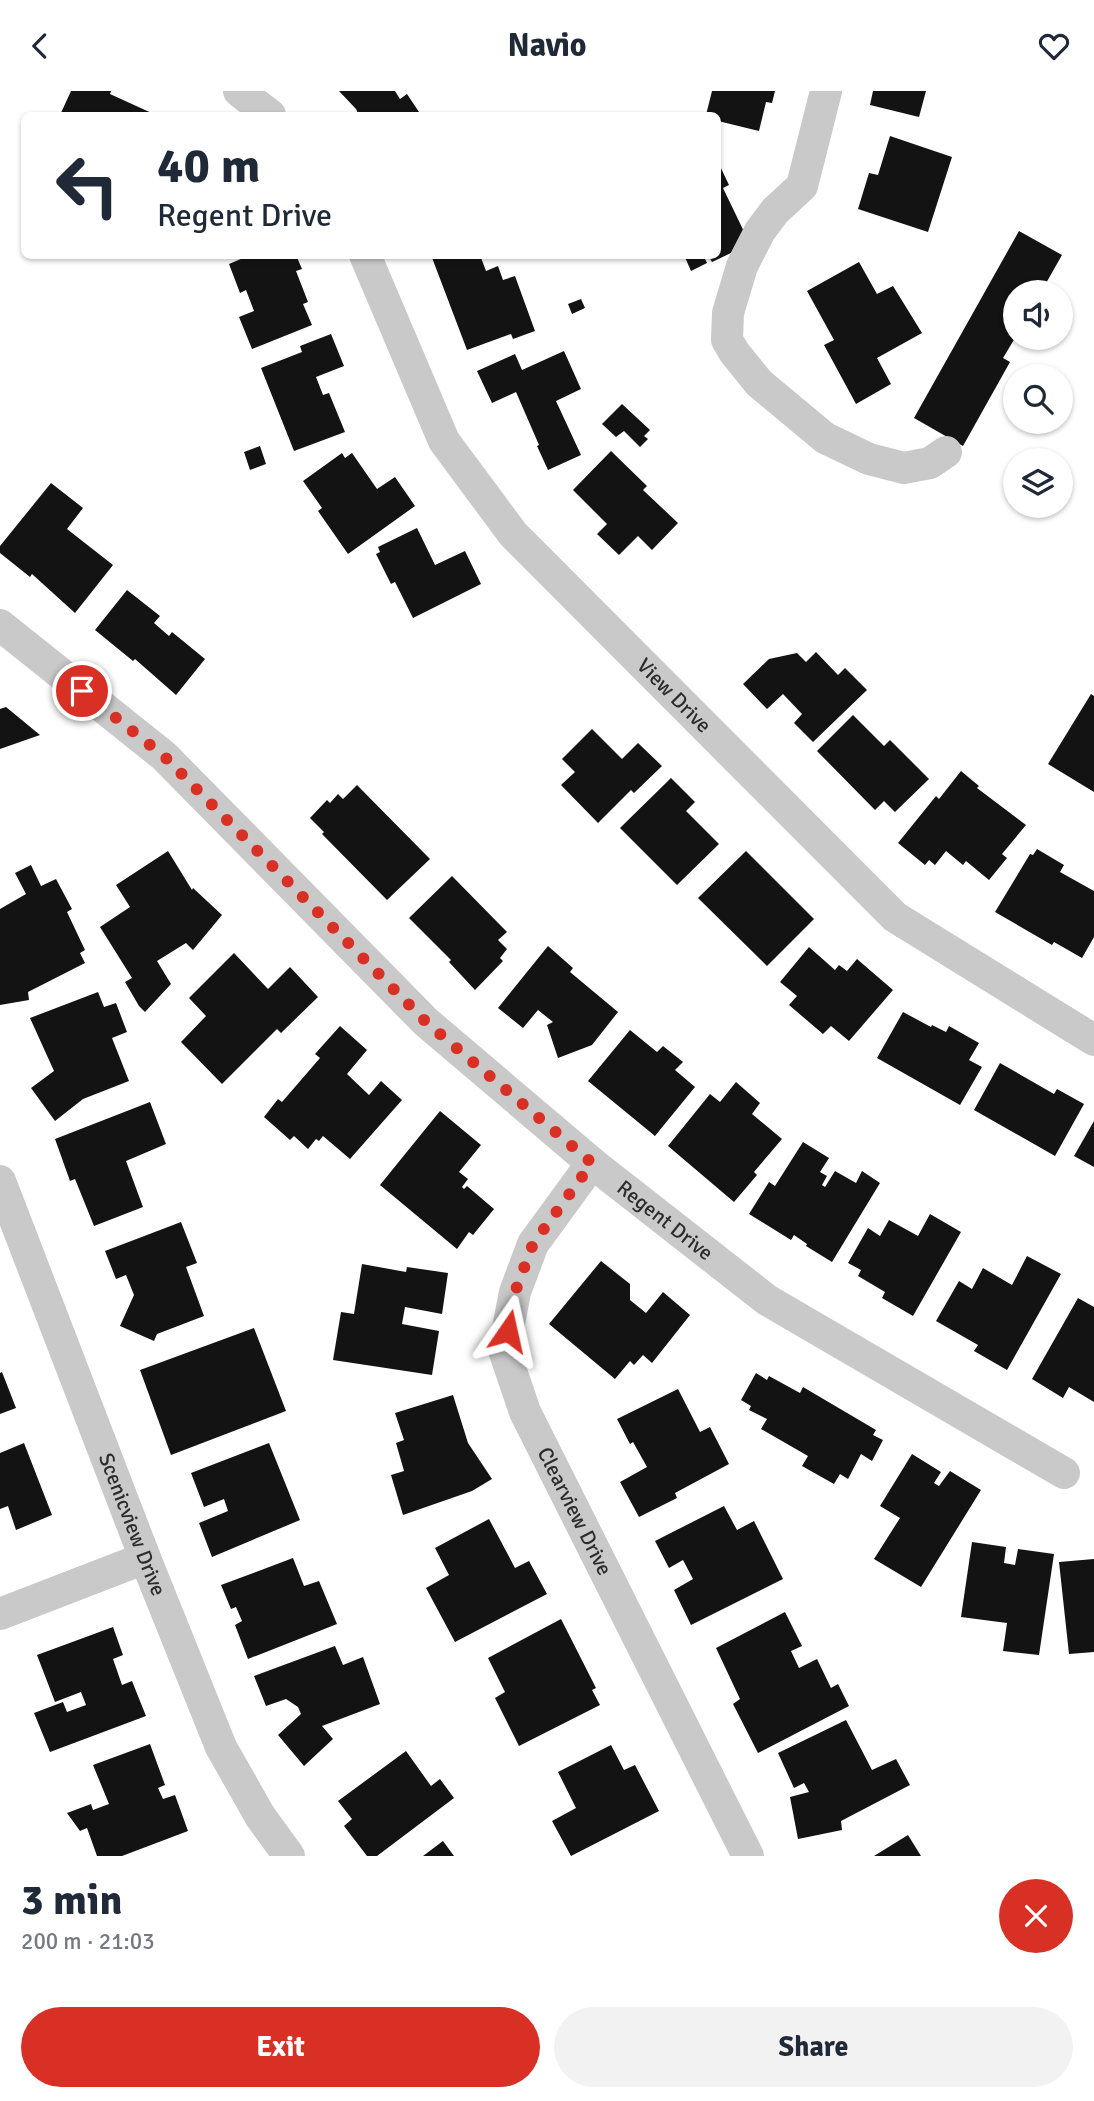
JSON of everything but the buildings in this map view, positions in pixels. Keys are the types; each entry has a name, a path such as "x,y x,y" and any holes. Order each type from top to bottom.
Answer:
{"street":[{"path":"239,91 266,112"},
{"path":"826,91 802,186 775,211 760,231 742,267 728,313 727,339 759,383 825,437 869,459 904,468 930,463 946,452"},
{"name":"View Drive","path":"367,259 444,441 513,534 895,917 1093,1036"},
{"name":"Regent Drive","path":"0,625 164,756 426,1022 592,1163 767,1300 1064,1473"},
{"name":"Clearview Drive","path":"592,1163 533,1244 515,1292 504,1350 525,1412 748,1856"},
{"name":"Scenicview Drive","path":"0,1181 221,1747 260,1816 289,1856"},
{"path":"0,1614 145,1558"}],"route":[{"path":"82,691 164,756 426,1022 592,1163 533,1244 515,1292 508,1331"}]}
